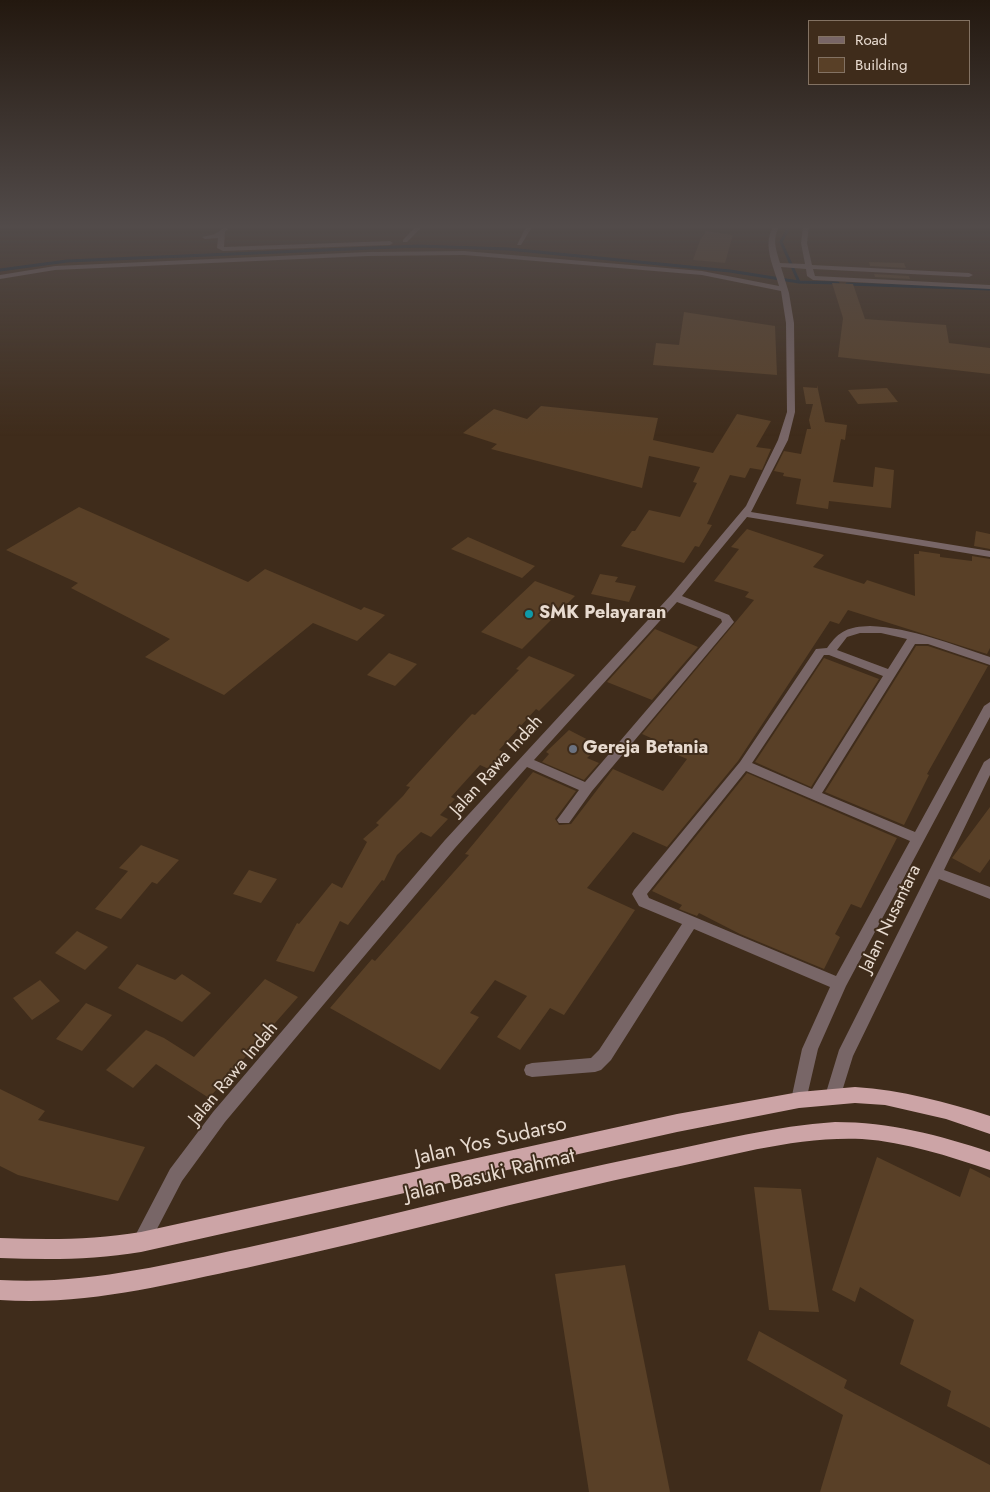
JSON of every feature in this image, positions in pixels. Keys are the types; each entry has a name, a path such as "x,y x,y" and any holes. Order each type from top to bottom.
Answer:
{"highway":[{"name":"Jalan Yos Sudarso","path":"0,1248 55,1250 110,1247 141,1242 306,1207 668,1125 799,1100 833,1096 884,1097 946,1111 990,1125"},
{"name":"Jalan Basuki Rahmat","path":"0,1290 23,1292 84,1288 133,1282 255,1256 635,1166 797,1134 835,1131 887,1133 947,1147 990,1162"}],"street":[{"name":"Jalan Rawa Indah","path":"141,1242 176,1175 219,1117 450,844 675,597 745,514 781,444 791,412 790,323 784,297"},
{"path":"745,514 990,554"},
{"path":"564,820 587,788 728,622 725,617 675,597"},
{"path":"840,984 644,902 639,894 744,764 818,654 830,651 845,634 862,631 900,632 918,639"},
{"path":"815,794 912,640 930,640 990,661"},
{"path":"830,651 891,675"},
{"path":"799,1100 810,1049 840,984 990,706"},
{"path":"525,761 587,788"},
{"name":"Jalan Nusantara","path":"833,1096 845,1054 990,762"},
{"path":"744,764 918,839"},
{"path":"935,872 990,893"},
{"path":"532,1070 595,1065 605,1054 691,922"}],"building":[{"path":"836,297 857,297 865,319 946,325 949,343 990,348 990,374 838,357 843,318"},
{"path":"684,312 775,326 777,375 653,365 656,343 679,345"},
{"path":"817,385 825,422 847,425 845,440 841,439 833,482 873,487 875,467 894,470 891,508 829,501 828,509 796,504 801,479 783,476 784,473 774,471 784,451 801,454 807,429 811,429 809,420 813,404 806,404 803,387 817,388"},
{"path":"887,388 898,402 858,404 848,390"},
{"path":"541,406 658,418 653,440 713,453 737,414 771,421 756,447 771,449 762,470 750,468 745,478 730,475 707,524 712,525 699,547 695,546 684,563 621,546 632,531 635,531 649,510 680,517 697,483 693,482 700,467 649,456 642,488 491,449 497,444 463,433 494,409 527,419"},
{"path":"79,507 248,582 265,569 361,610 364,607 385,615 357,641 313,623 224,695 145,657 170,639 71,588 78,583 6,550"},
{"path":"747,529 824,555 813,567 864,584 867,580 915,596 914,554 919,554 919,551 940,554 940,557 972,561 972,556 990,559 990,648 987,654 848,610 839,624 830,621 738,761 667,847 633,832 587,888 635,910 564,1015 550,1008 520,1050 497,1037 527,996 495,980 470,1013 479,1017 440,1070 330,1008 372,959 375,961 469,855 465,854 533,772 576,791 555,819 559,825 571,824 613,769 663,791 687,759 664,749 667,745 642,734 754,600 745,597 749,592 714,581 739,549 731,547"},
{"path":"976,531 990,534 990,549 974,546"},
{"path":"468,537 535,566 522,578 451,549"},
{"path":"600,574 618,577 615,582 636,586 629,602 591,594"},
{"name":"SMK Pelayaran","path":"535,581 575,596 522,649 481,632"},
{"path":"655,629 698,647 652,700 607,682"},
{"path":"916,646 928,646 988,666 927,774 929,775 904,825 825,792"},
{"path":"389,653 417,664 395,686 367,675"},
{"path":"529,656 575,675 539,711 536,709 499,750 508,754 493,771 480,765 451,797 455,799 440,815 448,819 431,837 421,832 397,855 384,881 382,880 348,925 340,921 314,972 276,961 297,923 299,924 332,883 342,888 367,842 363,839 379,825 376,823 410,787 406,786 472,714 475,715 519,670 516,669"},
{"path":"824,658 879,679 811,787 755,762"},
{"name":"Gereja Betania","path":"569,730 600,746 587,758 599,763 584,780 542,762 549,754 546,752"},
{"path":"747,773 897,838 861,908 851,904 835,934 840,937 824,969 740,934 699,913 697,916 679,909 682,905 652,891"},
{"path":"990,807 990,859 980,873 952,858"},
{"path":"141,845 179,860 157,884 152,882 121,919 95,909 128,871 119,868"},
{"path":"249,870 277,879 261,903 233,894"},
{"path":"77,931 108,947 85,970 55,953"},
{"path":"137,964 175,980 182,974 211,993 182,1022 118,988"},
{"path":"265,979 298,997 209,1098 156,1064 133,1088 106,1070 146,1030 164,1038 194,1057"},
{"path":"40,980 60,1001 32,1020 13,998"},
{"path":"86,1003 112,1015 82,1051 56,1039"},
{"path":"0,1089 45,1111 38,1120 145,1147 118,1201 18,1175 0,1166"},
{"path":"877,1157 960,1197 970,1168 990,1178 990,1428 947,1406 951,1391 900,1364 914,1320 860,1287 855,1302 832,1290"},
{"path":"754,1187 801,1189 819,1312 769,1310"},
{"path":"625,1265 670,1492 589,1492 555,1274"},
{"path":"759,1331 847,1380 844,1388 990,1465 990,1492 820,1492 843,1415 747,1360"}],"place":[{"name":"SMK Pelayaran","path":"529,614"},
{"name":"Gereja Betania","path":"573,749"}]}
